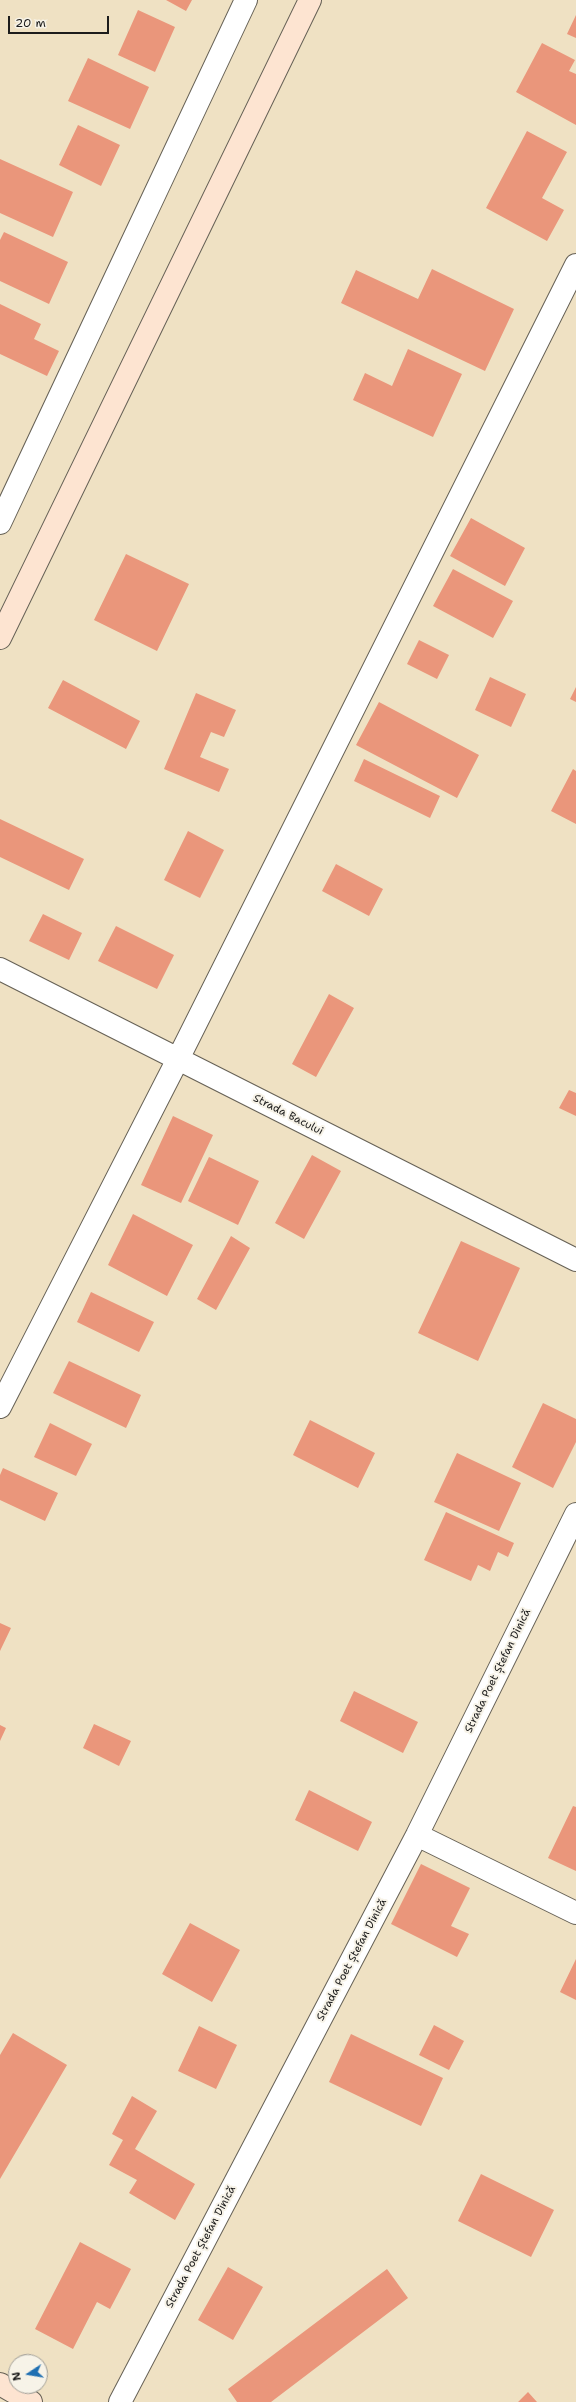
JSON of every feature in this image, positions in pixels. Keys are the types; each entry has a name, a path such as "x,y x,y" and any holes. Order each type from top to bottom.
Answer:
{"street":[{"path":"0,523 246,0"},
{"path":"0,638 310,0"},
{"path":"0,1407 178,1059 576,265"},
{"name":"Strada Bacului","path":"0,969 576,1260"},
{"name":"Strada Poet Ștefan Dinică","path":"120,2402 417,1835 576,1514"},
{"path":"417,1835 576,1913"},
{"path":"0,2384 31,2402"}],"building":[{"path":"166,0 192,0 186,11"},
{"path":"138,10 175,27 155,72 118,55"},
{"path":"576,15 576,38 567,34"},
{"path":"542,43 575,60 569,71 576,74 576,125 516,92"},
{"path":"88,58 149,87 130,129 68,101"},
{"path":"78,125 120,145 101,186 59,165"},
{"path":"527,131 567,152 542,198 564,210 547,241 486,208"},
{"path":"0,159 73,192 53,237 0,213"},
{"path":"4,232 68,262 49,304 0,281 0,240"},
{"path":"432,269 514,309 485,371 341,303 356,270 418,299"},
{"path":"0,304 41,324 34,339 59,351 47,376 0,354"},
{"path":"408,349 462,374 433,437 353,400 365,373 392,386"},
{"path":"471,518 525,548 505,586 450,556"},
{"path":"126,554 189,584 157,651 94,620"},
{"path":"453,569 513,601 493,638 433,606"},
{"path":"419,640 449,655 437,679 407,664"},
{"path":"490,677 526,694 511,727 475,710"},
{"path":"63,680 140,721 126,749 48,708"},
{"path":"576,687 576,702 570,699"},
{"path":"196,693 236,710 224,737 211,732 200,757 229,769 219,792 164,769"},
{"path":"379,702 479,755 457,798 356,745"},
{"path":"364,759 440,796 430,818 354,781"},
{"path":"573,769 576,771 576,824 551,811"},
{"path":"0,819 84,859 69,890 0,857"},
{"path":"188,831 224,850 200,898 164,880"},
{"path":"336,864 383,889 369,916 322,891"},
{"path":"43,914 82,933 69,960 29,941"},
{"path":"116,926 174,955 157,989 98,961"},
{"path":"329,994 354,1008 316,1077 292,1064"},
{"path":"569,1090 576,1093 576,1116 559,1108"},
{"path":"173,1116 213,1135 181,1203 141,1185"},
{"path":"312,1155 341,1171 304,1239 275,1223"},
{"path":"209,1157 259,1181 238,1225 188,1201"},
{"path":"133,1214 193,1245 167,1296 108,1265"},
{"path":"231,1236 250,1248 216,1310 197,1299"},
{"path":"461,1241 520,1268 478,1361 418,1333"},
{"path":"91,1292 154,1322 139,1352 77,1322"},
{"path":"69,1361 141,1395 126,1428 53,1393"},
{"path":"543,1403 576,1419 576,1442 553,1488 512,1467"},
{"path":"310,1420 375,1453 358,1488 293,1455"},
{"path":"50,1423 92,1444 76,1476 34,1457"},
{"path":"457,1453 521,1483 499,1531 434,1502"},
{"path":"3,1468 58,1493 45,1521 0,1500 0,1475"},
{"path":"446,1512 514,1543 508,1557 498,1552 490,1571 478,1565 471,1581 424,1560"},
{"path":"0,1623 11,1628 0,1651"},
{"path":"354,1691 418,1722 403,1753 340,1721"},
{"path":"94,1724 131,1741 119,1766 83,1748"},
{"path":"0,1725 6,1728 0,1741"},
{"path":"309,1790 372,1822 358,1851 295,1820"},
{"path":"573,1806 576,1807 576,1871 548,1858"},
{"path":"421,1864 470,1888 451,1926 469,1934 457,1957 391,1924"},
{"path":"190,1923 240,1950 212,2002 162,1974"},
{"path":"576,1959 576,2000 560,1992"},
{"path":"434,2025 464,2041 449,2070 419,2055"},
{"path":"199,2026 237,2045 216,2089 178,2071"},
{"path":"13,2033 67,2065 0,2179 0,2055"},
{"path":"351,2034 443,2078 421,2126 329,2082"},
{"path":"132,2096 157,2111 135,2149 195,2184 175,2220 129,2193 137,2180 109,2165 123,2140 112,2134"},
{"path":"481,2174 554,2210 531,2257 458,2221"},
{"path":"80,2242 131,2269 110,2309 97,2302 73,2349 35,2329"},
{"path":"228,2267 263,2287 233,2340 198,2320"},
{"path":"387,2269 408,2298 271,2402 237,2402 228,2389"},
{"path":"528,2392 537,2402 518,2402"}]}
